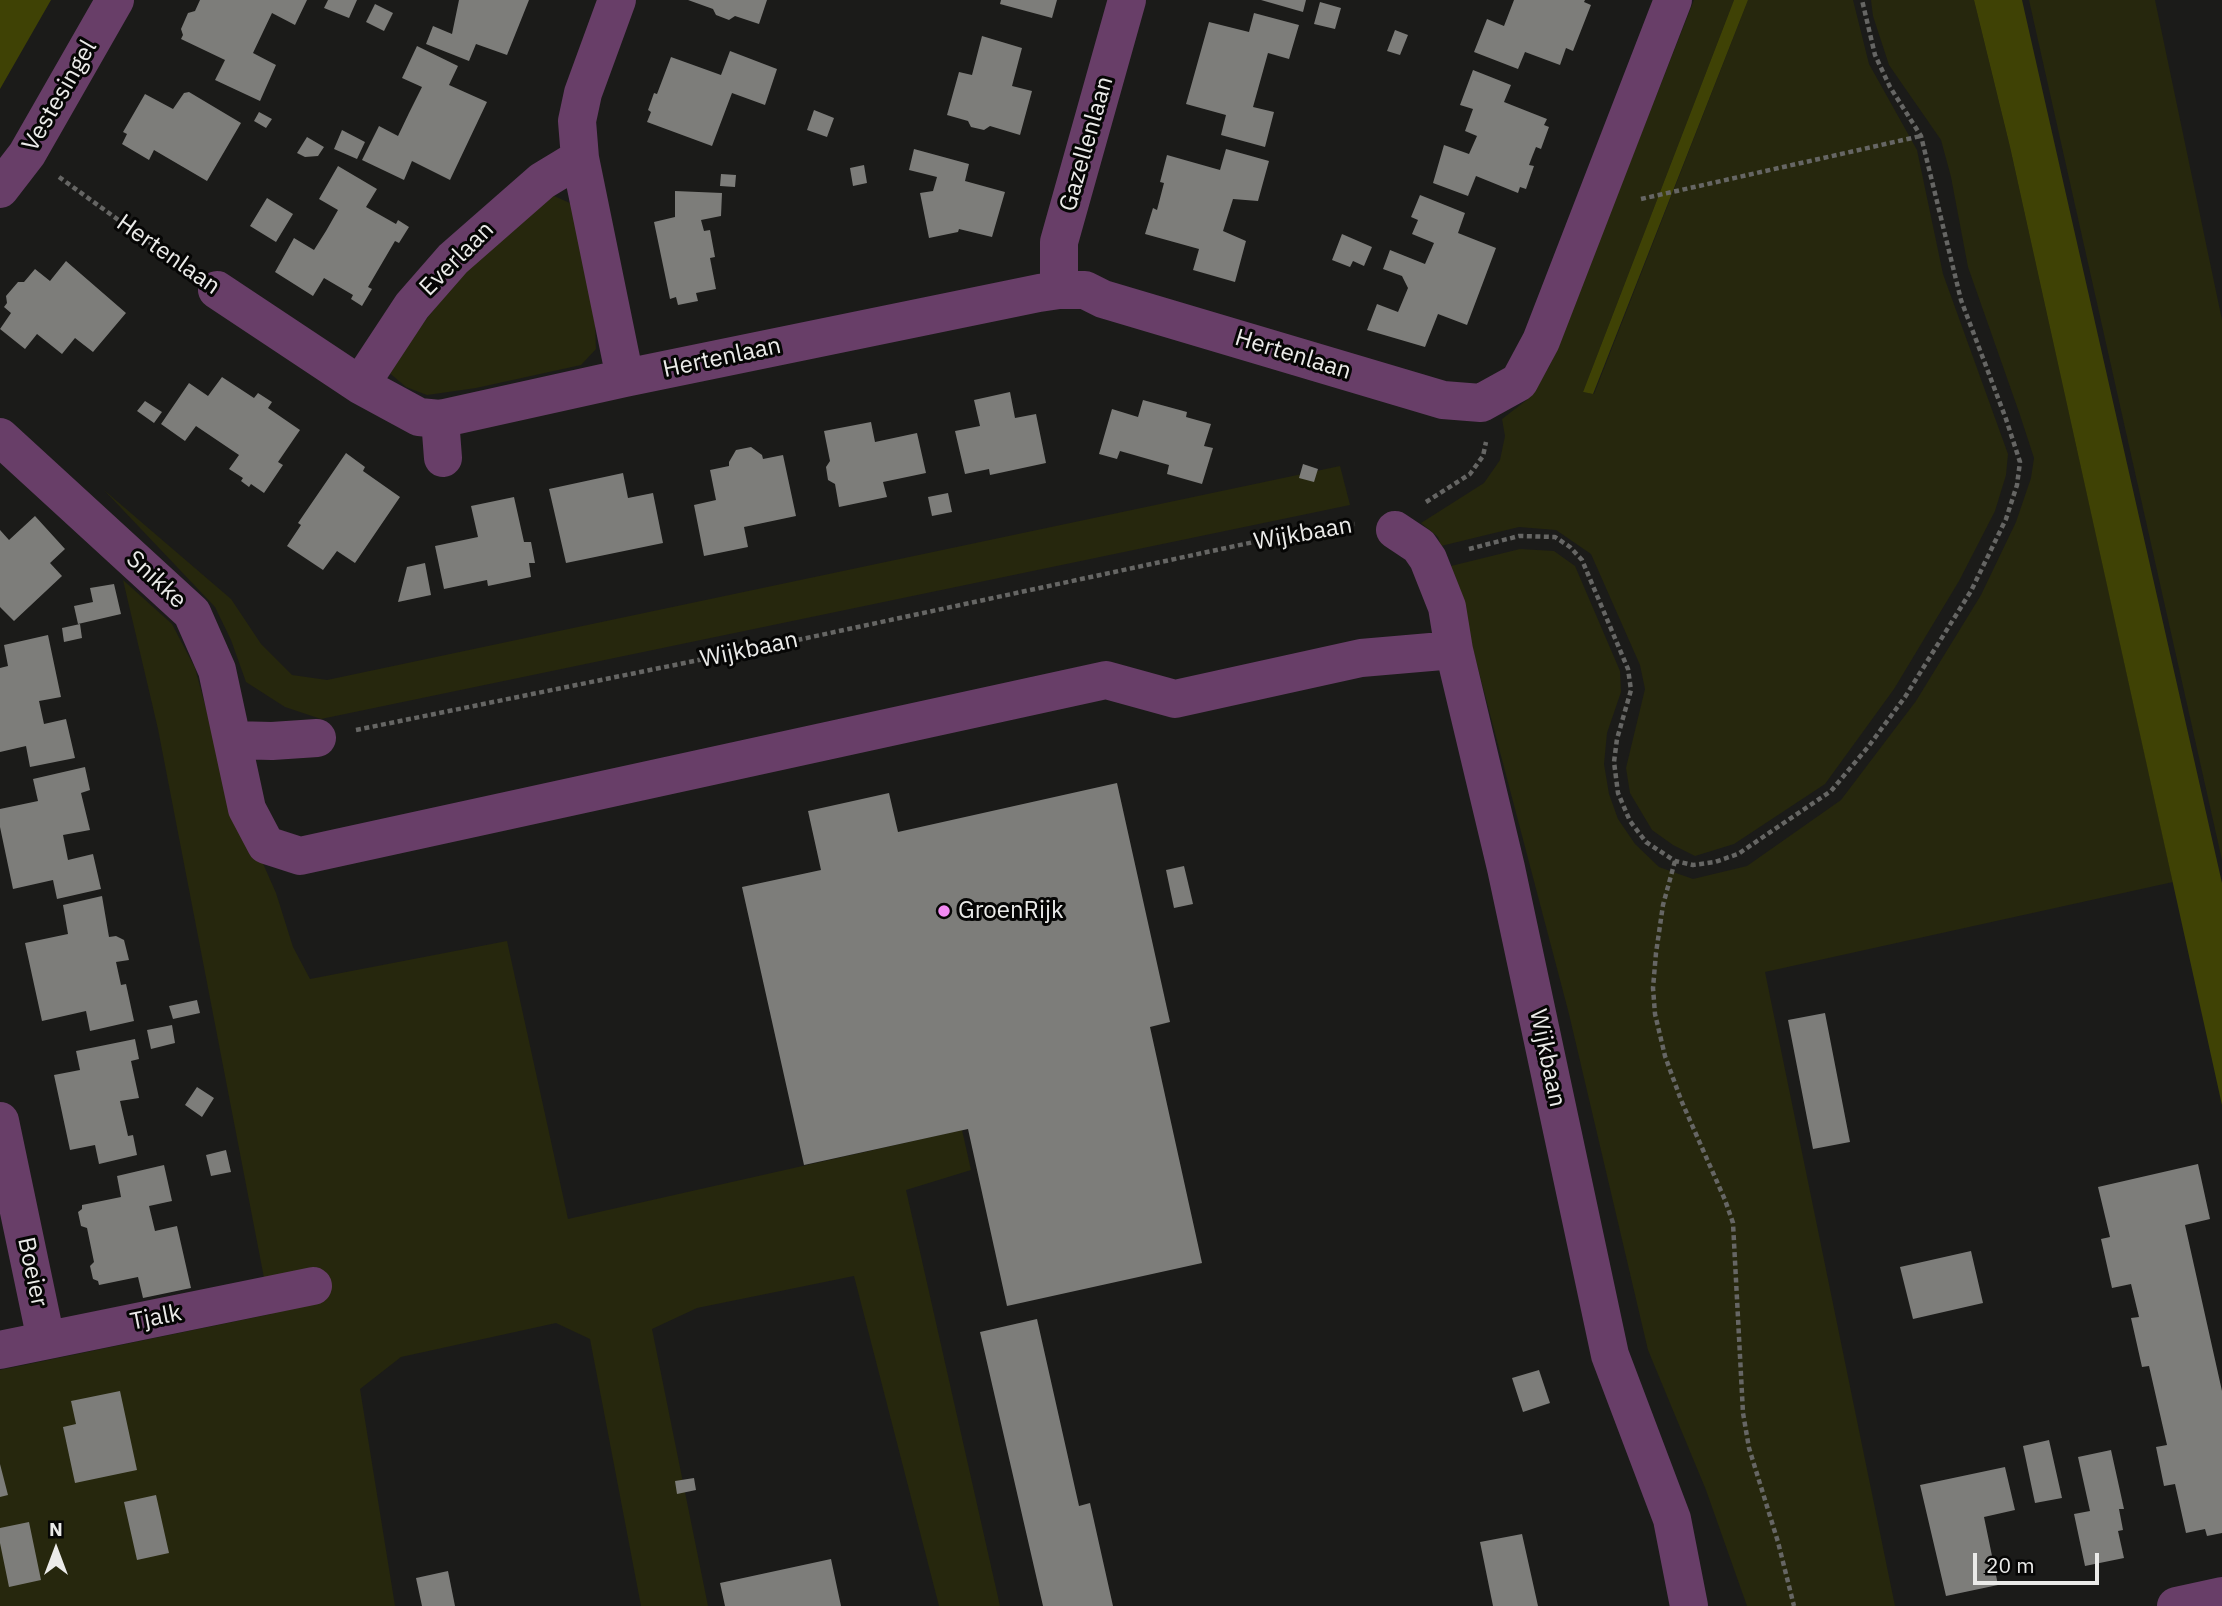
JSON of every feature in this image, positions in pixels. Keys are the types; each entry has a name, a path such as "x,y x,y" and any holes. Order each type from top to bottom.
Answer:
{"street":[{"name":"Vestesingel","path":"0,189 27,154 116,0"},
{"path":"617,0 583,93 578,121 580,158 625,378"},
{"name":"Gazellenlaan","path":"1059,290 1059,242 1127,0"},
{"path":"1480,403 1519,382 1541,341 1673,0"},
{"name":"Everlaan","path":"360,385 412,306 453,259 541,181 580,158"},
{"name":"Hertenlaan","path":"217,290 360,385 419,417 440,419 625,378 1059,290 1085,290 1104,299 1443,400 1480,403"},
{"path":"440,419 443,458"},
{"name":"Snikke","path":"0,438 192,613 217,670 247,809 266,845 300,856 1106,680 1175,699 1361,658 1454,650"},
{"name":"Wijkbaan","path":"1395,530 1419,546 1428,559 1447,607 1454,650 1506,868 1610,1355 1672,1519 1689,1606"},
{"path":"232,740 317,738"},
{"name":"Boeier","path":"0,1121 46,1340"},
{"name":"Tjalk","path":"0,1350 313,1286"},
{"path":"2176,1606 2222,1596"}],"path":[{"path":"1428,559 1519,536 1555,537 1570,547 1583,561 1628,669 1631,690 1617,739 1614,762 1618,793 1630,821 1646,842 1675,861 1693,865 1715,862 1738,854 1831,791 1868,747 1905,697 1970,591 2006,519 2017,485 2020,461 2007,419 1961,300 1921,136 1890,87 1875,55 1862,0"},
{"path":"1639,199 1921,136"},
{"name":"Hertenlaan","path":"27,154 217,290"},
{"path":"1395,530 1430,499 1470,474 1478,465 1486,443 1480,403"},
{"name":"Wijkbaan","path":"317,738 789,642 1333,525 1367,524 1395,530"},
{"path":"1675,861 1663,905 1656,953 1653,988 1655,1014 1665,1056 1681,1100 1733,1223 1743,1413 1749,1448 1778,1542 1794,1606"}],"green space":[{"path":"1694,0 1734,0 1583,392 1594,394 1748,0 1853,0 1869,64 1917,150 1943,274 2008,454 2006,475 1995,511 1959,581 1894,689 1825,784 1734,844 1695,856 1652,830 1630,793 1626,768 1645,689 1640,665 1591,554 1556,530 1519,527 1441,546 1438,537 1421,523 1484,483 1500,460 1505,436 1502,419 1528,399 1549,367"},
{"path":"1871,0 1974,0 2010,147 2173,882 1765,972 1895,1606 1747,1606 1706,1490 1648,1350 1569,1014 1451,566 1520,549 1554,551 1575,566 1620,671 1621,692 1607,733 1604,764 1609,794 1618,819 1635,844 1659,867 1693,879 1747,866 1841,800 1916,701 1981,595 2016,522 2031,478 2034,458 1968,267 1941,140 1889,65 1873,16"},
{"path":"2029,0 2155,0 2222,320 2222,860"},
{"path":"552,195 572,204 595,323 596,349 581,365 476,388 427,395 406,387 386,370 462,274"},
{"path":"1340,466 1350,505 321,719 285,707 246,682 231,640 215,607 104,490 231,599 261,644 292,675 327,680"},
{"path":"123,580 172,624 195,668 224,775 276,893 293,947 310,979 507,941 568,1219 962,1130 971,1170 906,1190 1000,1606 939,1606 854,1276 697,1308 652,1329 708,1606 641,1606 590,1339 556,1323 401,1357 360,1389 395,1606 0,1606 0,1370 271,1314 158,729"}],"shaded area":[{"path":"0,0 51,0 0,89"},
{"path":"1734,0 1748,0 1593,394 1583,392"},
{"path":"1974,0 2022,0 2222,883 2222,1105 2010,147"}],"building":[{"path":"200,0 307,0 295,25 272,13 253,53 276,65 260,101 215,80 225,60 181,39 181,29 188,13 195,11"},
{"path":"328,0 357,0 349,18 324,8"},
{"path":"459,0 529,0 507,55 476,44 469,61 426,44 433,26 452,34"},
{"path":"688,0 767,0 759,24 735,16 729,20 716,15 713,9"},
{"path":"1001,0 1057,0 1052,18 1000,4"},
{"path":"1261,0 1306,0 1303,12"},
{"path":"1514,0 1585,0 1584,2 1591,5 1573,51 1566,48 1560,65 1525,52 1518,69 1474,52 1487,19 1504,26"},
{"path":"1320,2 1341,8 1335,29 1314,24"},
{"path":"375,4 393,13 384,31 366,22"},
{"path":"1254,13 1299,25 1289,59 1268,53 1253,107 1274,112 1265,147 1221,135 1226,115 1186,104 1209,22 1249,32"},
{"path":"1395,30 1408,35 1400,55 1387,51"},
{"path":"982,36 1022,48 1012,86 1032,91 1020,135 990,126 984,130 971,127 968,121 947,115 959,72 972,75"},
{"path":"417,46 458,66 449,85 487,102 450,180 412,161 404,180 362,160 379,126 398,136 422,87 402,78"},
{"path":"730,51 777,69 765,105 732,93 712,146 647,122 654,93 657,94 671,57 721,75"},
{"path":"1473,70 1511,85 1504,102 1547,119 1544,125 1549,127 1541,149 1536,147 1529,165 1534,166 1526,189 1520,187 1518,193 1476,176 1468,196 1433,183 1444,145 1469,154 1477,136 1465,131 1473,109 1460,105"},
{"path":"189,92 241,123 207,181 154,150 149,160 122,144 127,134 123,132 145,94 173,109 184,93"},
{"path":"814,110 834,118 827,137 807,130"},
{"path":"259,112 272,119 266,128 254,121"},
{"path":"342,130 365,142 357,159 334,149"},
{"path":"307,137 324,147 318,156 305,157 297,153"},
{"path":"914,149 969,164 965,181 1005,192 992,237 959,229 958,232 929,238 920,193 933,191 937,177 909,170"},
{"path":"1226,149 1269,161 1258,201 1233,199 1223,231 1246,241 1235,282 1193,270 1199,249 1145,234 1153,208 1157,210 1167,155 1220,170"},
{"path":"864,165 867,183 853,186 850,168"},
{"path":"338,166 377,189 366,207 396,224 398,220 409,227 399,243 395,241 368,287 372,289 362,306 351,299 353,295 324,278 313,296 275,272 294,238 314,250 326,231 338,210 319,199"},
{"path":"721,174 736,175 735,187 720,186"},
{"path":"675,191 722,193 721,216 701,220 704,231 710,230 715,257 710,258 716,289 696,293 698,301 678,305 676,297 670,299 654,222 675,217"},
{"path":"1420,195 1465,213 1458,233 1496,248 1467,325 1438,314 1425,347 1367,330 1377,304 1398,312 1408,288 1402,276 1383,269 1390,250 1425,264 1434,243 1412,234 1418,220 1411,217"},
{"path":"267,198 293,214 276,242 250,226"},
{"path":"1342,234 1372,247 1364,266 1353,261 1350,267 1332,260"},
{"path":"66,261 126,313 93,352 75,338 62,354 37,334 25,349 0,329 11,313 4,307 7,303 6,296 35,269 50,281"},
{"path":"222,377 254,398 258,393 272,402 268,408 300,430 278,462 283,465 264,493 251,484 249,487 241,481 243,478 229,469 239,455 196,426 185,441 161,424 189,383 208,396"},
{"path":"1010,392 1015,418 1036,414 1046,463 990,475 989,469 965,474 955,431 980,426 974,400"},
{"path":"1143,400 1187,412 1186,417 1211,424 1204,446 1213,448 1202,484 1167,474 1169,465 1120,451 1117,459 1099,454 1112,409 1138,417"},
{"path":"145,401 162,412 154,423 137,411"},
{"path":"871,422 875,442 917,433 926,473 883,482 887,497 839,507 835,484 828,480 826,467 830,461 824,431"},
{"path":"751,447 762,455 763,459 783,455 796,516 744,527 748,547 704,556 694,505 716,500 710,470 729,466 736,450"},
{"path":"346,453 365,467 363,471 400,497 355,563 337,551 323,570 287,546 301,525 298,523"},
{"path":"1303,464 1318,469 1314,482 1299,478"},
{"path":"623,473 628,498 653,493 663,543 566,563 549,489"},
{"path":"948,493 952,512 932,516 928,497"},
{"path":"514,497 524,542 531,542 535,563 529,563 531,577 488,586 487,580 444,589 435,546 478,537 471,506"},
{"path":"35,516 65,549 50,563 62,576 14,621 0,607 0,530 9,540"},
{"path":"425,563 431,595 398,602 407,567"},
{"path":"114,584 121,614 78,624 74,606 93,602 90,588"},
{"path":"80,624 82,638 64,642 62,628"},
{"path":"48,635 61,697 39,701 44,724 66,719 75,758 30,767 26,746 0,752 0,668 8,666 4,645"},
{"path":"85,767 90,790 81,793 90,830 63,835 68,860 93,854 101,889 57,899 53,880 13,889 0,827 0,809 38,801 33,779"},
{"path":"1117,783 1170,1022 1150,1027 1202,1263 1007,1306 968,1129 804,1165 742,887 821,870 808,811 889,793 898,832"},
{"path":"1184,866 1193,904 1174,908 1166,870"},
{"path":"102,896 109,937 116,936 124,940 129,960 116,962 121,985 126,984 134,1021 90,1031 86,1011 42,1021 25,943 68,934 63,905"},
{"path":"197,1000 200,1013 173,1019 169,1006"},
{"path":"1825,1013 1850,1142 1813,1149 1788,1020"},
{"path":"172,1025 175,1043 151,1049 147,1030"},
{"path":"135,1039 139,1059 131,1061 139,1098 120,1101 128,1136 133,1135 137,1155 99,1164 95,1145 70,1150 54,1075 80,1070 76,1051"},
{"path":"197,1087 214,1098 202,1117 185,1105"},
{"path":"226,1150 231,1172 211,1176 206,1155"},
{"path":"2198,1164 2210,1219 2185,1225 2222,1391 2222,1533 2207,1536 2205,1529 2186,1533 2175,1484 2164,1486 2156,1447 2167,1445 2149,1366 2142,1367 2131,1318 2139,1317 2131,1284 2112,1288 2101,1239 2110,1237 2098,1187"},
{"path":"164,1165 172,1201 149,1206 155,1231 177,1226 191,1288 143,1298 138,1277 99,1285 98,1281 93,1279 90,1266 94,1262 87,1228 81,1226 78,1212 82,1205 121,1197 117,1176"},
{"path":"1971,1251 1983,1303 1913,1319 1900,1267"},
{"path":"1037,1319 1079,1506 1090,1503 1113,1606 1043,1606 980,1332"},
{"path":"1539,1370 1550,1403 1523,1412 1512,1378"},
{"path":"120,1391 137,1470 75,1483 63,1427 76,1424 71,1401"},
{"path":"2049,1440 2062,1498 2035,1503 2023,1446"},
{"path":"2111,1450 2124,1509 2119,1509 2123,1530 2118,1531 2124,1558 2085,1566 2074,1514 2090,1511 2078,1457"},
{"path":"0,1464 8,1495 0,1497"},
{"path":"2005,1467 2015,1510 1984,1517 1998,1585 1946,1596 1920,1485"},
{"path":"694,1478 696,1490 677,1494 675,1481"},
{"path":"156,1495 169,1553 137,1560 124,1502"},
{"path":"29,1522 41,1580 9,1587 0,1543 0,1528"},
{"path":"1522,1534 1538,1606 1493,1606 1480,1542"},
{"path":"831,1559 841,1606 725,1606 720,1583"},
{"path":"448,1571 455,1606 422,1606 416,1578"}],"place":[{"name":"GroenRijk","path":"944,911"}]}
